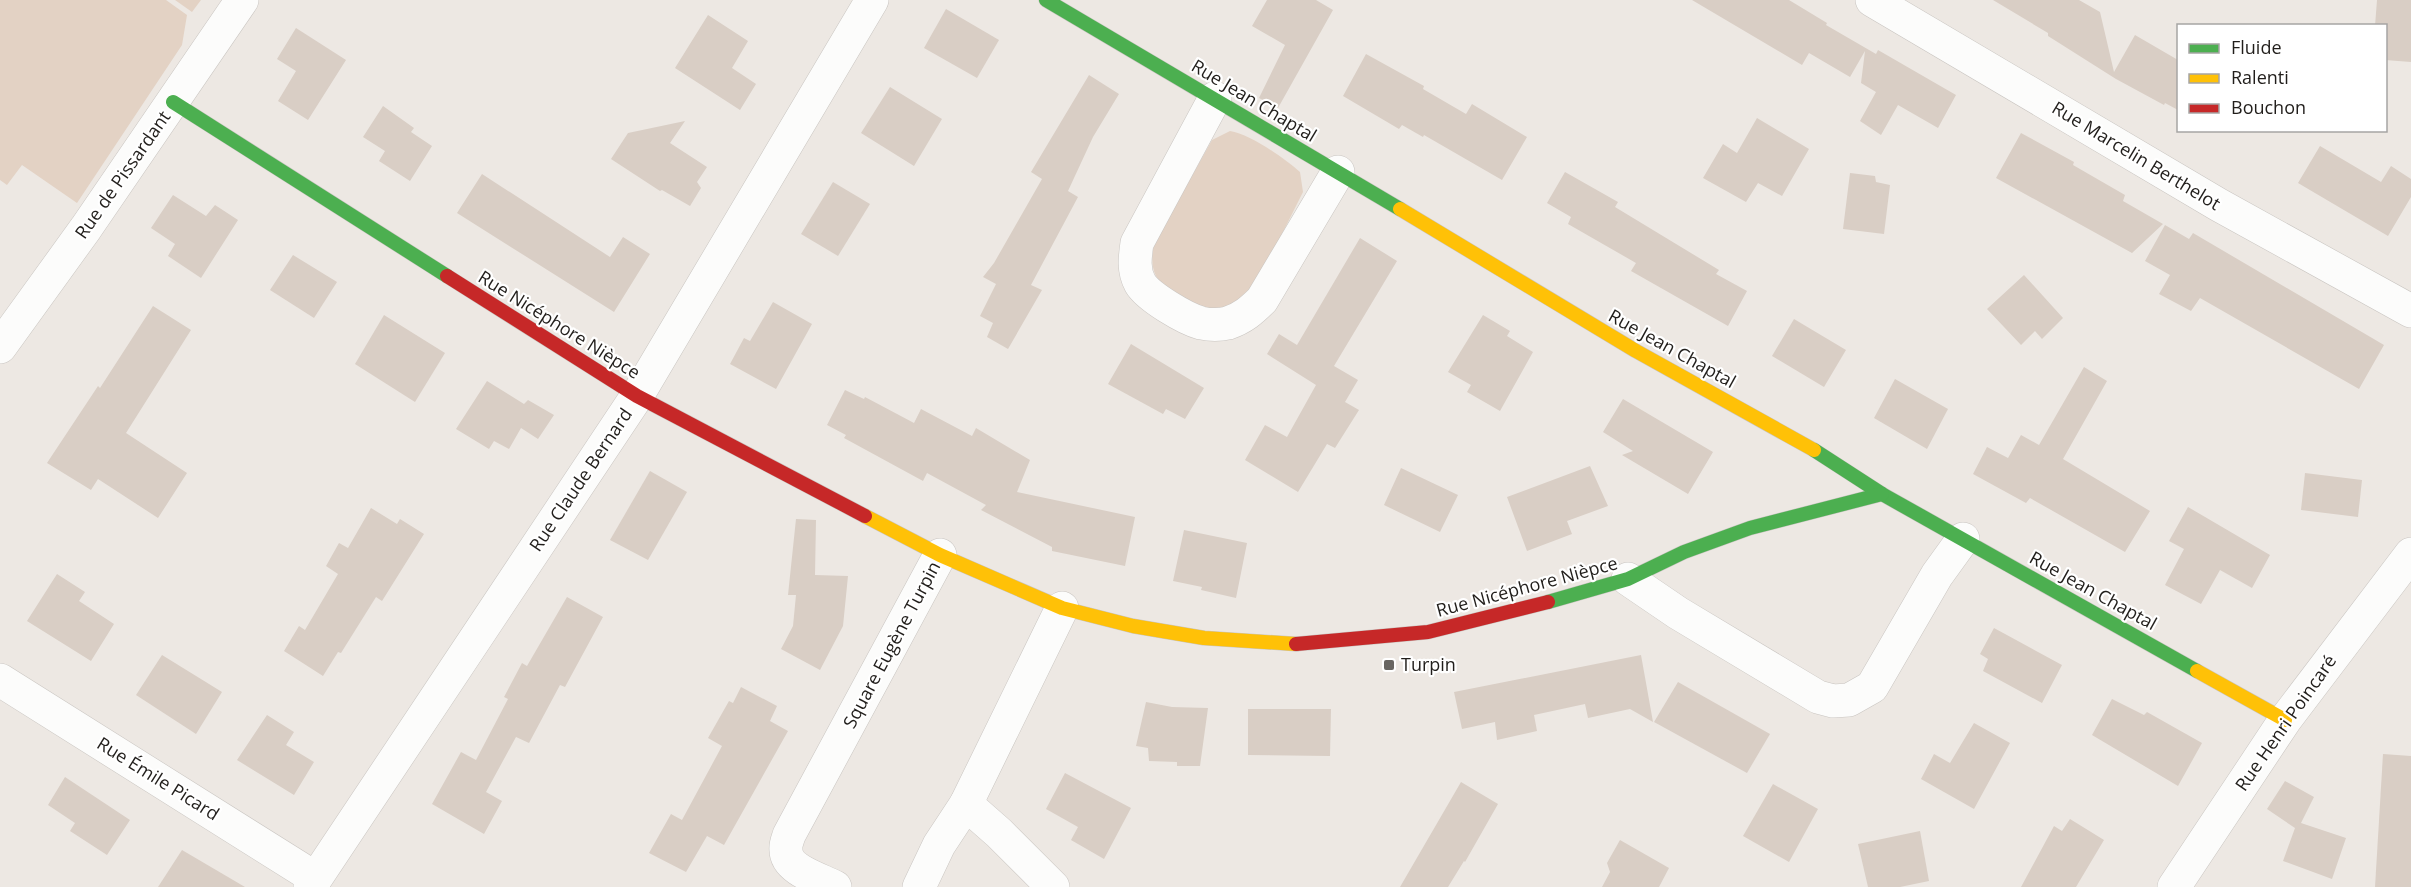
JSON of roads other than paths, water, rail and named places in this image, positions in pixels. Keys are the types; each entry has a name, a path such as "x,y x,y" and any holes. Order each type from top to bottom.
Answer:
{"street":[{"name":"Rue de Pissardant","path":"0,347 86,228 242,0"},
{"name":"Rue Claude Bernard","path":"312,883 637,396 872,0"},
{"name":"Rue Jean Chaptal","path":"1046,0 1215,98 1636,351 1800,440 1882,494 2285,720"},
{"name":"Rue Marcelin Berthelot","path":"1872,0 2219,205 2409,308"},
{"path":"1215,98 1137,243 1134,259 1136,272 1149,295 1199,323 1212,325 1227,323 1246,316 1262,300 1338,172"},
{"name":"Rue Nicéphore Nièpce","path":"173,102 637,396 940,555"},
{"name":"Rue Nicéphore Nièpce","path":"1062,608 1133,626 1204,638 1287,645 1428,632 1515,612 1628,579 1684,552 1750,528 1882,494"},
{"path":"1628,579 1678,613 1818,697 1833,702 1849,700 1872,687 1937,575 1963,539"},
{"name":"Square Eugène Turpin","path":"835,887 797,868 789,860 786,849 789,835 940,555 1062,608"},
{"name":"Rue Henri Poincaré","path":"2174,887 2285,720 2408,558"},
{"path":"919,887 939,845 966,804 1062,608"},
{"name":"Rue Émile Picard","path":"0,680 312,883"},
{"path":"966,804 1053,887"}],"place":[{"name":"Turpin","path":"1389,665"}]}
